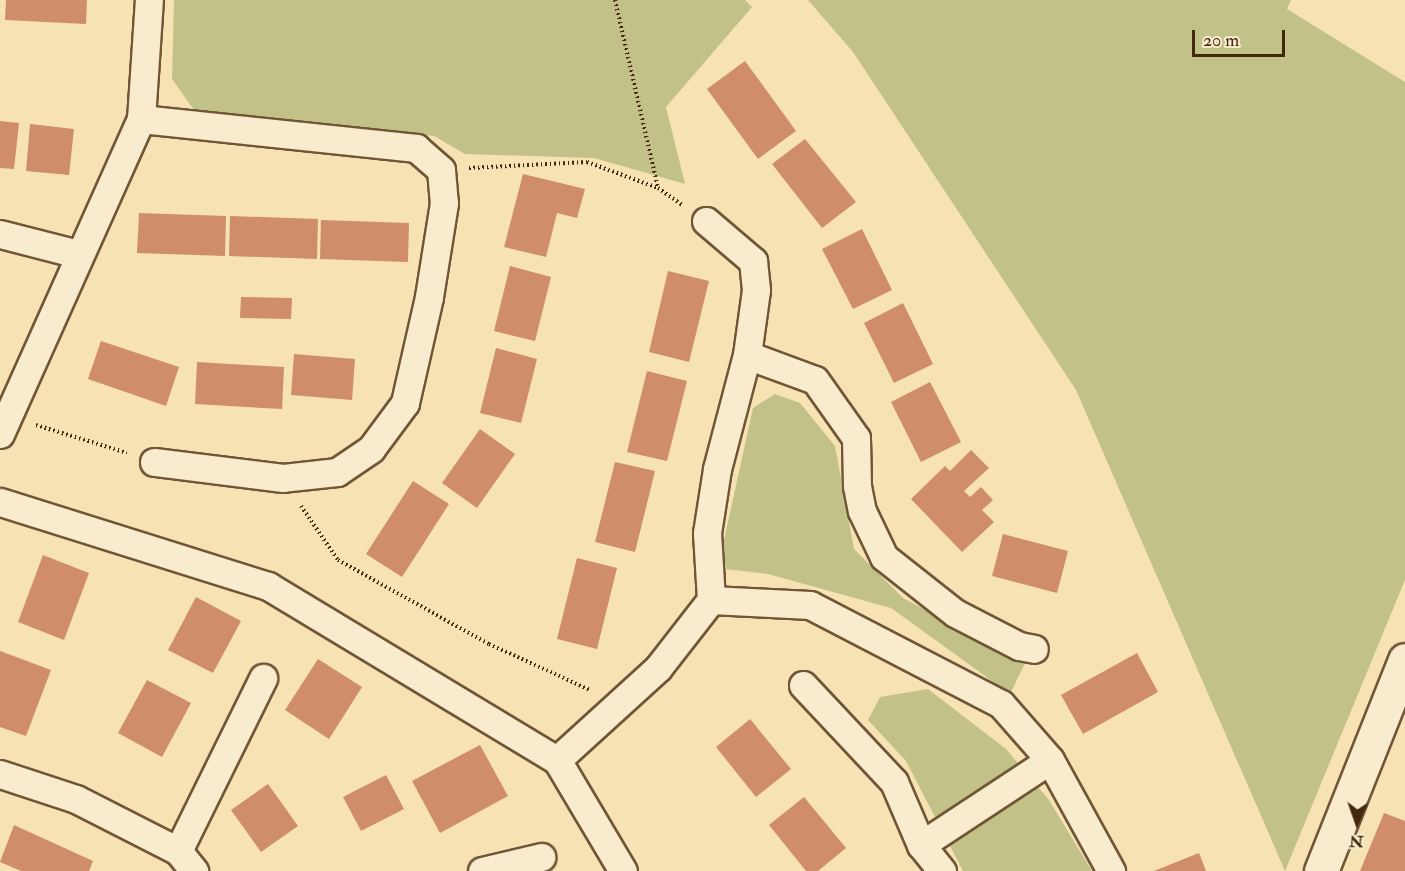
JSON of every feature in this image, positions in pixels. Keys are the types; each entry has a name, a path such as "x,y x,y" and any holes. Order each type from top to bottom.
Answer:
{"main road":[{"path":"1321,871 1398,698 1405,660"}],"street":[{"path":"4,425 78,254 141,119 149,0"},
{"path":"141,119 416,148 441,170 443,214 429,297 405,403 371,449 337,472 283,478 154,462"},
{"path":"557,760 658,668 711,600 707,533 717,469 747,355 756,290 753,261 706,221"},
{"path":"0,234 78,254"},
{"path":"747,355 815,380 856,438 857,486 862,511 884,557 955,613 1019,646 1034,650"},
{"path":"0,502 268,586 557,760 623,871"},
{"path":"711,600 810,605 1001,704 1050,760 1111,871"},
{"path":"0,774 76,799 186,861 263,678"},
{"path":"803,685 894,782 921,845 942,871"},
{"path":"921,845 1050,760"},
{"path":"482,871 541,856"}],"path":[{"path":"615,0 658,188"},
{"path":"441,170 587,162 658,188 706,221"},
{"path":"4,425 154,462"},
{"path":"283,478 338,560 489,644 619,703"}],"green space":[{"path":"174,0 745,0 752,7 666,107 685,184 594,158 465,154 434,136 194,110 172,79"},
{"path":"808,0 1291,0 1287,9 1405,82 1405,580 1285,871 1076,390 853,52"},
{"path":"775,394 800,403 835,446 854,549 903,598 1025,663 1010,694 891,608 768,574 726,569 722,549 753,408"},
{"path":"928,689 1006,749 1049,800 1092,871 963,871 906,761 868,720 880,697"}],"building":[{"path":"6,0 87,0 86,24 5,20"},
{"path":"745,61 796,131 758,159 707,89"},
{"path":"0,121 19,123 14,169 0,168"},
{"path":"30,124 74,129 69,175 26,171"},
{"path":"805,139 856,202 822,228 772,164"},
{"path":"523,174 585,189 577,218 557,213 546,257 504,247"},
{"path":"139,213 226,216 225,256 137,253"},
{"path":"230,216 318,219 317,259 229,256"},
{"path":"321,220 409,223 408,262 320,259"},
{"path":"862,229 892,290 853,309 822,249"},
{"path":"510,266 551,277 535,341 494,331"},
{"path":"668,271 709,281 689,362 649,352"},
{"path":"241,297 292,298 291,319 240,318"},
{"path":"903,303 933,364 894,383 864,323"},
{"path":"101,341 179,367 166,406 88,379"},
{"path":"496,348 537,359 521,423 480,413"},
{"path":"294,354 355,359 352,400 291,395"},
{"path":"197,362 284,367 282,409 195,404"},
{"path":"647,371 687,381 667,461 627,452"},
{"path":"930,382 961,442 921,462 891,402"},
{"path":"480,429 515,454 477,508 442,483"},
{"path":"971,450 989,468 964,491 970,497 981,487 993,500 982,510 994,522 962,552 911,499 945,466 950,471"},
{"path":"615,462 655,471 635,552 595,542"},
{"path":"413,481 449,504 402,577 366,554"},
{"path":"1003,534 1068,551 1057,593 992,576"},
{"path":"43,555 89,573 64,640 18,622"},
{"path":"577,558 617,568 597,649 557,639"},
{"path":"196,597 241,621 213,673 168,650"},
{"path":"0,651 51,670 26,736 0,727"},
{"path":"1137,653 1158,692 1083,734 1061,695"},
{"path":"318,659 362,687 329,739 285,710"},
{"path":"147,680 191,703 162,757 118,733"},
{"path":"750,719 791,769 756,797 716,747"},
{"path":"480,745 508,796 440,833 412,781"},
{"path":"386,775 404,809 361,831 343,797"},
{"path":"268,784 298,826 261,852 231,810"},
{"path":"804,797 846,848 818,871 806,871 769,825"},
{"path":"1384,813 1405,821 1405,871 1360,871"},
{"path":"14,825 93,861 89,871 21,871 0,862"},
{"path":"1199,853 1206,871 1154,871"}]}
